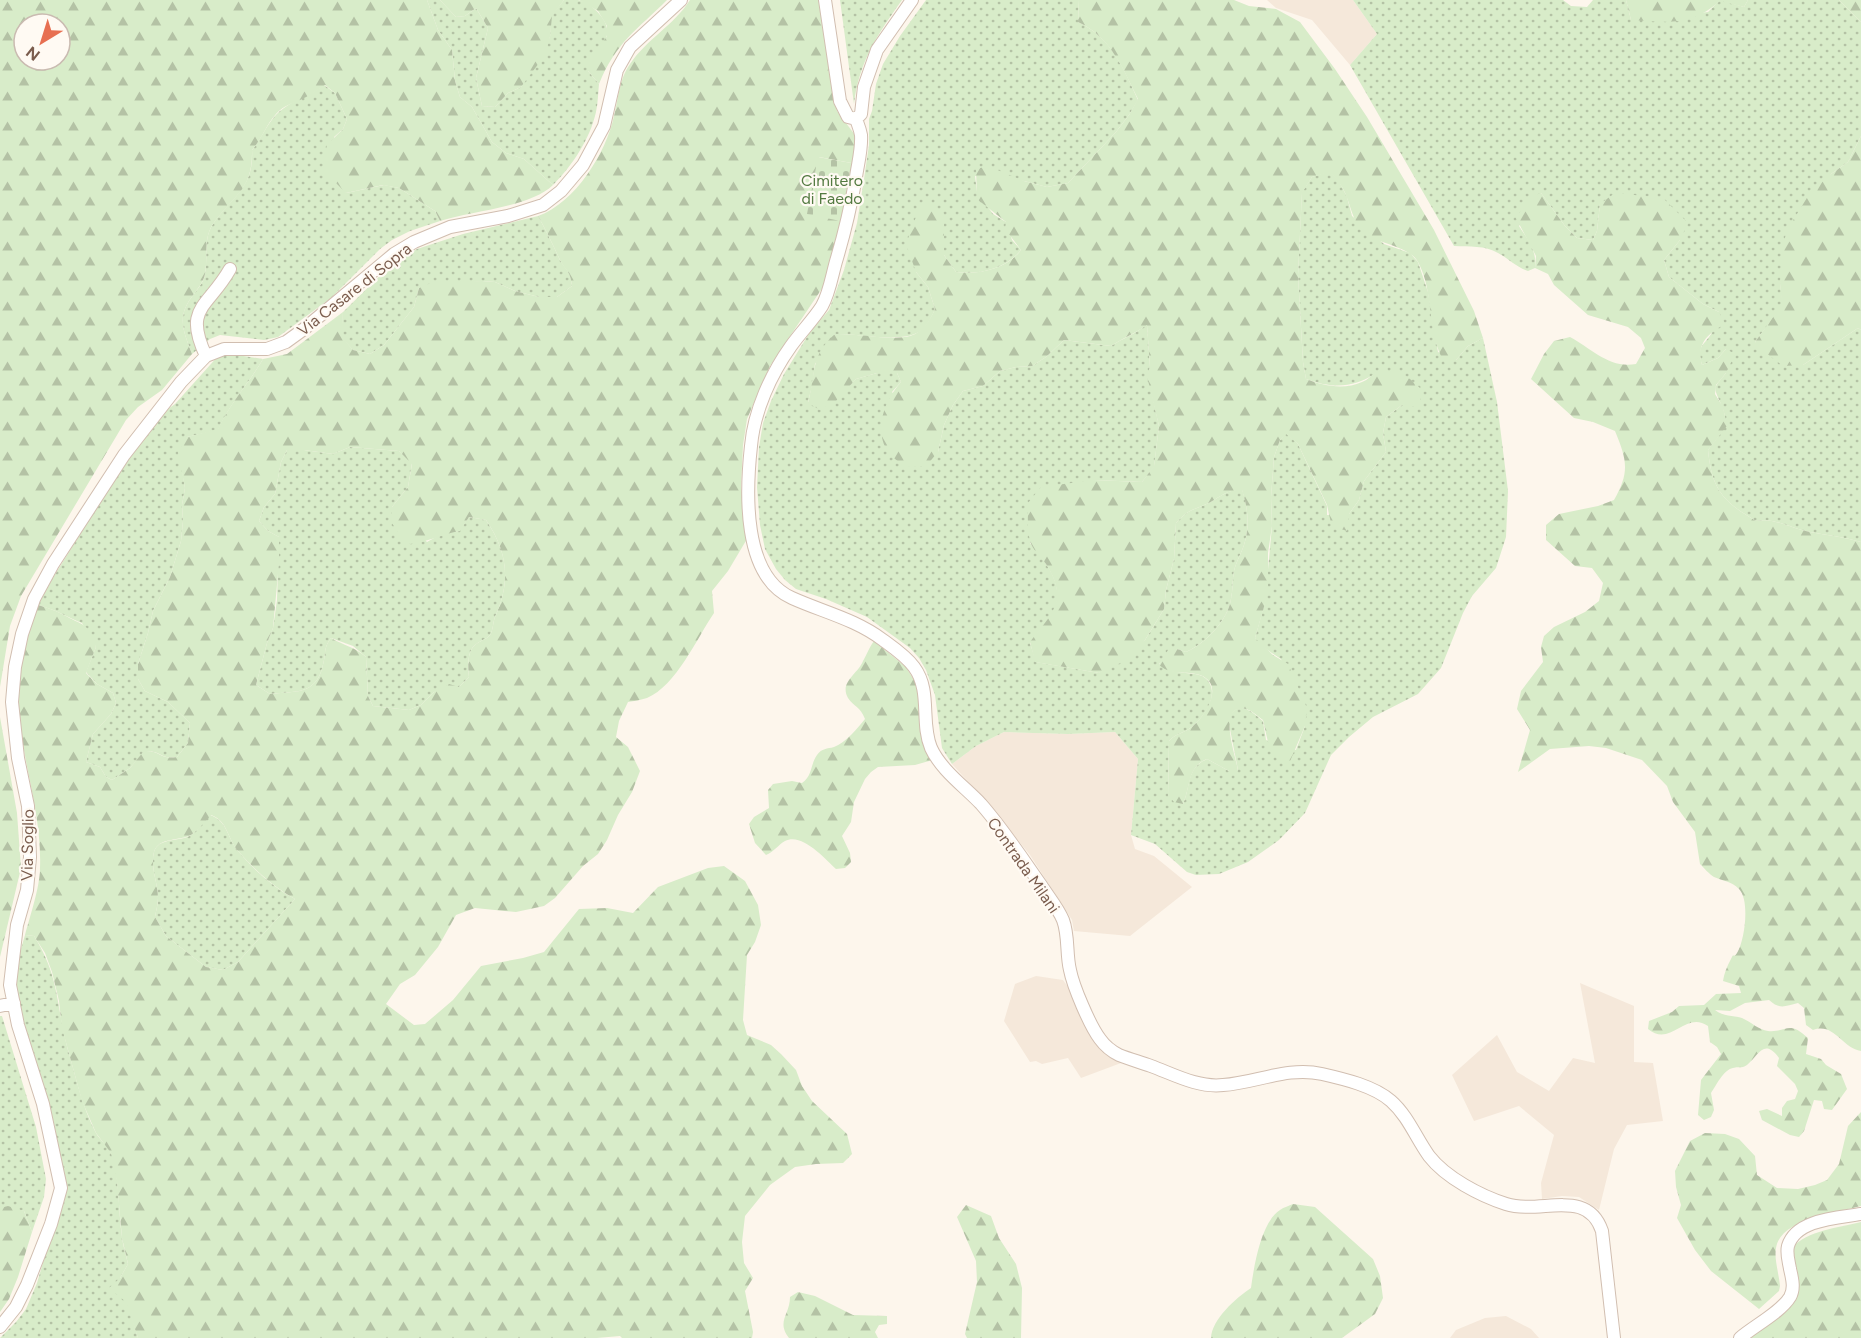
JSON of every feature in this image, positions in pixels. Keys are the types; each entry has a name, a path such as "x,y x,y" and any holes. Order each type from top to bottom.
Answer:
{"street":[{"name":"Via Casare di Sopra","path":"206,356 224,349 267,349 286,342 394,254 414,242 450,227 508,216 543,205 561,191 583,165 603,126 616,70 630,47 681,0"},
{"path":"825,0 840,101 848,117 856,119 861,114 866,80 877,50 912,0"},
{"name":"Contrada Milani","path":"856,119 861,132 857,170 849,213 827,296 782,359 758,412 754,427 749,489 752,540 763,569 782,592 870,630 912,664 924,691 928,737 932,749 939,760 989,814 1029,867 1063,919 1070,973 1096,1033 1107,1047 1127,1058 1210,1085 1224,1085 1287,1072 1306,1071 1376,1091 1390,1100 1404,1115 1433,1161 1459,1182 1513,1206 1531,1208 1573,1205 1585,1209 1594,1216 1602,1231 1614,1338"},
{"path":"206,356 198,339 196,324 198,314 230,269"},
{"name":"Via Soglio","path":"0,1328 16,1307 35,1268 61,1188 43,1104 18,1025 10,985 16,925 27,890 30,857 28,806 18,758 12,702 15,667 22,634 34,598 53,564 124,455 181,382 206,356"},
{"path":"0,1006 14,1003"},
{"path":"1740,1338 1783,1306 1792,1293 1793,1284 1788,1251 1794,1235 1814,1223 1861,1214"}],"shaded area":[{"path":"1267,0 1353,0 1377,34 1350,65 1312,20 1276,8"},
{"path":"1004,732 1068,734 1115,732 1138,759 1131,835 1135,849 1154,856 1192,887 1130,936 1074,931 1072,920 1030,855 952,764 976,746"},
{"path":"1036,976 1063,980 1085,1010 1105,1053 1121,1063 1081,1078 1068,1058 1042,1064 1036,1061 1030,1062 1004,1021 1015,984"},
{"path":"1580,983 1634,1006 1634,1062 1653,1063 1663,1121 1627,1125 1614,1149 1599,1210 1579,1197 1562,1196 1542,1199 1541,1183 1554,1135 1519,1106 1474,1121 1452,1075 1497,1035 1517,1072 1549,1091 1573,1058 1595,1063"},
{"path":"1506,1316 1531,1329 1539,1338 1450,1338 1456,1330 1485,1318"}],"green space":[{"path":"0,0 427,0 438,30 452,50 455,81 460,97 472,107 492,142 506,153 524,159 553,185 543,192 516,203 440,221 435,211 399,188 383,185 346,193 325,172 324,158 327,145 343,129 347,119 335,93 325,85 279,111 252,150 249,175 245,184 210,230 204,277 188,302 183,316 184,330 192,354 162,390 138,407 126,420 21,596 10,626 0,687"},
{"path":"427,0 440,0 456,17 465,16 476,8 488,28 476,78 482,106 495,107 508,93 521,87 550,37 551,16 564,0 584,2 600,14 607,26 606,38 588,71 599,84 597,109 579,152 553,185 524,159 506,153 492,142 472,107 460,97 455,81 452,50 438,30"},
{"path":"440,0 564,0 552,16 545,55 521,87 508,93 495,107 482,106 476,78 488,28 476,8 465,16 456,17"},
{"path":"579,0 667,0 620,47 599,84 588,71 586,63 592,59 607,36 607,26 598,11"},
{"path":"690,0 820,0 837,111 855,135 857,164 819,157 845,222 823,287 770,366 747,419 741,487 747,539 728,571 712,591 714,613 685,660 667,683 647,698 628,702 619,721 616,737 628,747 640,771 632,792 607,840 598,854 583,866 555,898 544,906 516,912 475,908 456,915 438,947 415,975 400,984 386,1004 414,1025 425,1024 453,1000 481,966 544,952 579,909 607,908 633,913 658,887 708,868 724,866 745,881 758,905 761,925 747,955 743,1020 747,1035 771,1045 796,1070 802,1086 812,1101 847,1134 852,1154 843,1163 795,1167 770,1185 745,1216 742,1242 744,1263 753,1278 745,1291 753,1332 752,1338 622,1338 620,1336 597,1338 138,1338 126,1302 109,1288 120,1278 128,1264 122,1238 117,1182 111,1153 96,1133 82,1101 62,1028 52,972 45,953 34,936 25,935 38,884 40,848 21,732 18,699 20,672 29,631 38,605 82,624 88,630 96,647 86,673 97,684 113,693 116,703 111,714 93,734 86,762 100,767 106,777 112,780 130,768 144,751 171,758 177,757 188,743 190,723 168,702 145,691 138,679 138,664 153,611 170,577 181,541 185,488 178,452 187,437 218,429 228,410 263,359 287,354 343,312 342,337 353,350 370,354 384,345 414,307 419,288 433,282 495,282 515,291 539,297 557,297 572,286 569,273 538,216 564,200 587,175 610,130 621,83 630,64 644,47 684,9","holes":["350,447 399,451 412,464 408,487 392,507 392,523 400,536 410,544 460,531 469,517 486,520 503,556 505,579 500,604 490,635 476,644 470,653 469,677 459,687 449,684 434,692 421,705 409,710 373,706 368,696 366,657 331,638 326,646 317,680 306,689 270,694 256,685 273,628 279,563 279,537 268,531 259,521 264,507 275,494 281,462 287,450 333,454","211,815 221,821 238,851 272,883 295,899 238,962 223,970 206,967 166,936 155,917 158,898 153,858 156,847 165,842 191,835"]},
{"path":"840,0 902,0 865,61 854,104"},
{"path":"926,0 1079,0 1078,22 1089,28 1108,45 1122,66 1138,100 1116,132 1068,183 1047,187 1024,181 975,176 977,192 993,214 1006,222 1012,240 1021,250 1015,257 1000,266 983,271 956,272 944,255 944,214 916,272 928,287 935,309 927,325 915,334 905,336 835,334 815,364 808,402 846,389 856,379 877,373 897,373 901,382 892,392 938,452 944,425 953,405 963,391 983,386 1000,371 1032,366 1046,357 1064,340 1111,346 1147,324 1150,367 1148,376 1159,426 1154,467 1142,482 1094,480 1030,543 1048,566 1056,584 1057,603 1048,620 1030,643 1036,662 1099,673 1145,640 1164,609 1174,559 1176,523 1190,511 1227,493 1242,489 1248,524 1244,545 1234,571 1229,607 1220,623 1201,643 1186,652 1177,649 1159,664 1172,671 1202,676 1209,682 1212,690 1211,701 1201,717 1193,726 1169,741 1168,795 1183,804 1192,772 1207,759 1229,771 1238,770 1228,719 1236,709 1249,710 1263,721 1266,740 1296,750 1305,726 1281,659 1260,645 1255,638 1265,602 1272,526 1271,497 1274,457 1280,440 1286,433 1298,444 1327,506 1327,515 1349,514 1359,500 1364,481 1386,452 1383,433 1386,417 1402,405 1377,373 1359,382 1343,385 1325,384 1306,379 1298,275 1302,192 1312,177 1330,171 1339,181 1347,197 1352,216 1384,244 1410,253 1418,262 1428,292 1438,352 1456,360 1468,346 1483,338 1497,402 1508,491 1506,537 1496,568 1472,596 1441,668 1418,694 1373,717 1331,755 1305,813 1279,840 1248,862 1219,874 1196,875 1187,872 1155,844 1131,835 1138,759 1115,732 1068,734 1004,732 976,746 952,764 942,748 935,695 919,658 910,648 867,617 796,589 776,569 765,549 760,525 757,487 763,423 784,374 810,332 829,310 844,270 857,223 869,145 869,119 876,84 883,64"},
{"path":"1079,0 1234,0 1249,6 1276,9 1300,22 1367,117 1434,230 1474,311 1483,338 1468,346 1456,360 1445,363 1435,339 1427,287 1418,262 1408,252 1372,238 1362,230 1354,217 1344,191 1330,172 1312,177 1302,193 1298,275 1306,379 1320,384 1348,386 1364,381 1378,372 1392,371 1408,378 1423,391 1418,407 1402,405 1386,417 1383,433 1386,452 1364,481 1359,500 1349,514 1347,531 1331,523 1327,505 1298,444 1286,434 1280,440 1274,457 1268,593 1255,638 1273,655 1288,664 1307,708 1305,726 1288,766 1276,758 1273,753 1263,720 1242,708 1233,712 1230,727 1238,771 1229,771 1207,759 1201,762 1190,778 1183,804 1174,802 1168,795 1169,741 1193,726 1203,715 1211,700 1211,685 1200,675 1170,671 1159,665 1168,650 1177,649 1186,652 1201,643 1220,623 1229,607 1234,571 1244,545 1248,524 1242,490 1227,493 1190,511 1176,523 1174,559 1164,609 1145,640 1127,660 1099,673 1035,662 1030,642 1051,615 1057,597 1053,577 1030,541 1028,503 1041,487 1094,480 1142,482 1154,466 1159,426 1147,376 1150,367 1147,325 1111,346 1064,340 1046,357 1032,366 1000,371 983,386 963,391 953,405 944,425 938,452 926,466 906,467 890,454 881,434 886,406 901,382 897,373 877,373 856,379 836,401 820,410 808,403 815,366 821,350 835,334 910,336 919,332 931,317 935,309 928,287 916,272 906,244 920,206 929,201 944,214 944,255 956,272 983,271 1000,266 1015,257 1021,250 1005,229 1006,222 977,199 976,169 988,166 1024,181 1047,187 1068,183 1129,115 1138,99 1108,45 1089,28 1078,22"},
{"path":"1353,0 1563,0 1571,6 1587,7 1593,0 1626,0 1631,20 1708,12 1720,0 1744,7 1748,0 1839,0 1861,22 1861,136 1848,162 1831,174 1780,284 1783,305 1755,342 1803,365 1858,328 1861,330 1861,542 1803,531 1776,522 1756,521 1735,507 1721,493 1712,475 1708,450 1726,426 1724,411 1715,389 1726,373 1726,349 1718,358 1702,365 1700,349 1713,331 1719,312 1703,304 1669,277 1664,260 1680,240 1600,204 1597,231 1593,240 1577,238 1565,226 1541,193 1519,226 1533,250 1535,268 1528,271 1488,249 1454,246 1350,65 1377,34"},
{"path":"1626,0 1748,0 1744,7 1720,1 1699,15 1668,22 1631,20"},
{"path":"1839,0 1861,0 1861,22"},
{"path":"324,85 335,93 347,119 343,129 334,137 346,193 384,185 399,188 435,211 440,221 392,240 331,298 278,337 264,340 220,335 210,339 192,354 184,330 183,316 188,302 204,277 210,230 246,183 252,163 252,150 272,120 285,107"},
{"path":"1861,136 1861,330 1858,328 1803,365 1783,366 1755,342 1782,305 1780,284 1782,249 1787,230 1810,193 1848,162"},
{"name":"Cimitero di Faedo","path":"818,157 857,164 845,222 807,214"},
{"path":"1541,193 1565,226 1577,238 1593,240 1597,231 1600,204 1615,193 1663,198 1688,223 1680,240 1664,260 1669,277 1703,304 1719,312 1725,324 1713,332 1702,345 1702,365 1718,358 1726,349 1735,354 1726,373 1716,385 1715,394 1723,407 1727,426 1708,450 1712,475 1716,484 1727,500 1756,521 1776,522 1803,531 1861,542 1861,1051 1854,1049 1827,1029 1813,1030 1806,1025 1804,1008 1798,1003 1780,1006 1769,1000 1745,1003 1730,1011 1715,1010 1725,1015 1742,1018 1765,1030 1796,1029 1808,1038 1806,1054 1821,1059 1841,1074 1847,1089 1832,1110 1824,1109 1822,1101 1814,1100 1804,1131 1799,1137 1790,1135 1762,1120 1759,1111 1767,1109 1782,1116 1782,1108 1787,1101 1795,1099 1798,1091 1795,1084 1777,1066 1779,1058 1774,1052 1769,1049 1762,1050 1747,1065 1729,1069 1711,1093 1714,1110 1711,1117 1704,1120 1698,1115 1701,1080 1721,1054 1710,1042 1708,1026 1700,1022 1692,1022 1664,1034 1656,1034 1648,1029 1649,1021 1672,1012 1679,1006 1704,1005 1716,994 1741,993 1739,986 1723,981 1728,964 1737,953 1742,939 1745,911 1742,894 1736,886 1714,877 1700,864 1695,832 1673,802 1667,786 1642,760 1606,748 1589,746 1550,749 1518,772 1530,730 1517,709 1521,691 1543,662 1541,647 1544,636 1554,627 1585,612 1599,601 1603,583 1592,568 1575,566 1546,540 1546,525 1559,514 1598,506 1614,500 1625,474 1624,458 1615,431 1593,422 1574,418 1531,379 1544,354 1554,341 1570,337 1609,361 1627,365 1636,364 1645,348 1641,338 1628,327 1588,315 1554,285 1548,274 1535,268 1536,256 1516,218 1530,197"},
{"path":"538,216 570,276 572,286 557,297 539,297 515,291 495,282 482,281 419,288 414,307 384,345 370,354 353,350 341,337 343,312 393,263 417,249 463,234"},
{"path":"219,355 263,359 218,430 187,437 182,470 185,488 181,541 170,577 153,611 138,664 138,679 145,691 168,702 190,723 188,743 177,757 171,758 145,751 130,768 112,780 106,777 100,767 86,762 93,734 111,714 116,703 113,693 97,684 86,672 96,647 82,623 38,605 151,421 175,404"},
{"path":"350,447 399,451 412,463 408,487 392,507 427,542 441,534 459,531 469,517 486,520 503,556 505,579 500,604 490,635 476,644 470,653 469,677 459,687 434,692 421,705 409,710 373,706 368,696 366,657 353,646 331,638 326,646 317,680 306,689 270,694 256,685 273,628 277,600 279,537 268,531 259,521 264,507 275,494 281,462 287,450 333,454"},
{"path":"874,641 906,667 923,695 936,759 915,765 878,767 865,779 854,802 851,822 842,836 850,853 851,862 845,868 836,869 820,853 799,840 785,841 766,855 755,843 749,824 754,817 769,808 768,790 773,784 792,781 802,783 808,777 819,753 842,742 865,719 848,698 846,687 850,678 861,666"},
{"path":"0,717 17,813 21,868 0,957"},
{"path":"210,815 220,821 234,846 251,865 272,884 295,899 238,962 223,970 206,967 166,936 155,917 158,898 153,858 156,847 165,842 191,835"},
{"path":"25,935 34,936 49,965 64,1034 83,1102 96,1133 112,1155 122,1240 128,1264 120,1278 138,1338 0,1338 26,1309 37,1283 65,1188 54,1123 20,1011 16,979"},
{"path":"0,1016 2,1016 36,1127 46,1179 44,1197 32,1232 24,1211 0,1208"},
{"path":"1861,1112 1861,1206 1811,1218 1788,1230 1780,1238 1776,1248 1779,1291 1759,1309 1711,1271 1695,1250 1677,1218 1681,1205 1675,1171 1690,1141 1705,1133 1725,1134 1739,1139 1755,1156 1757,1175 1777,1188 1798,1189 1827,1180 1839,1164 1848,1126"},
{"path":"1293,1204 1315,1207 1373,1259 1380,1276 1383,1298 1375,1314 1342,1338 1211,1338 1220,1316 1251,1288 1260,1245 1268,1224 1280,1210"},
{"path":"966,1205 991,1216 999,1238 1016,1264 1022,1288 1021,1338 967,1338 965,1334 977,1282 976,1261 957,1217"},
{"path":"8,1206 24,1211 32,1232 18,1277 9,1299 0,1312 0,1208"},
{"path":"1861,1222 1861,1338 1751,1338 1787,1306 1792,1248 1815,1233"},
{"path":"798,1292 815,1296 853,1315 887,1316 887,1324 879,1325 875,1332 878,1338 789,1338 785,1332 784,1322 790,1297"}]}
